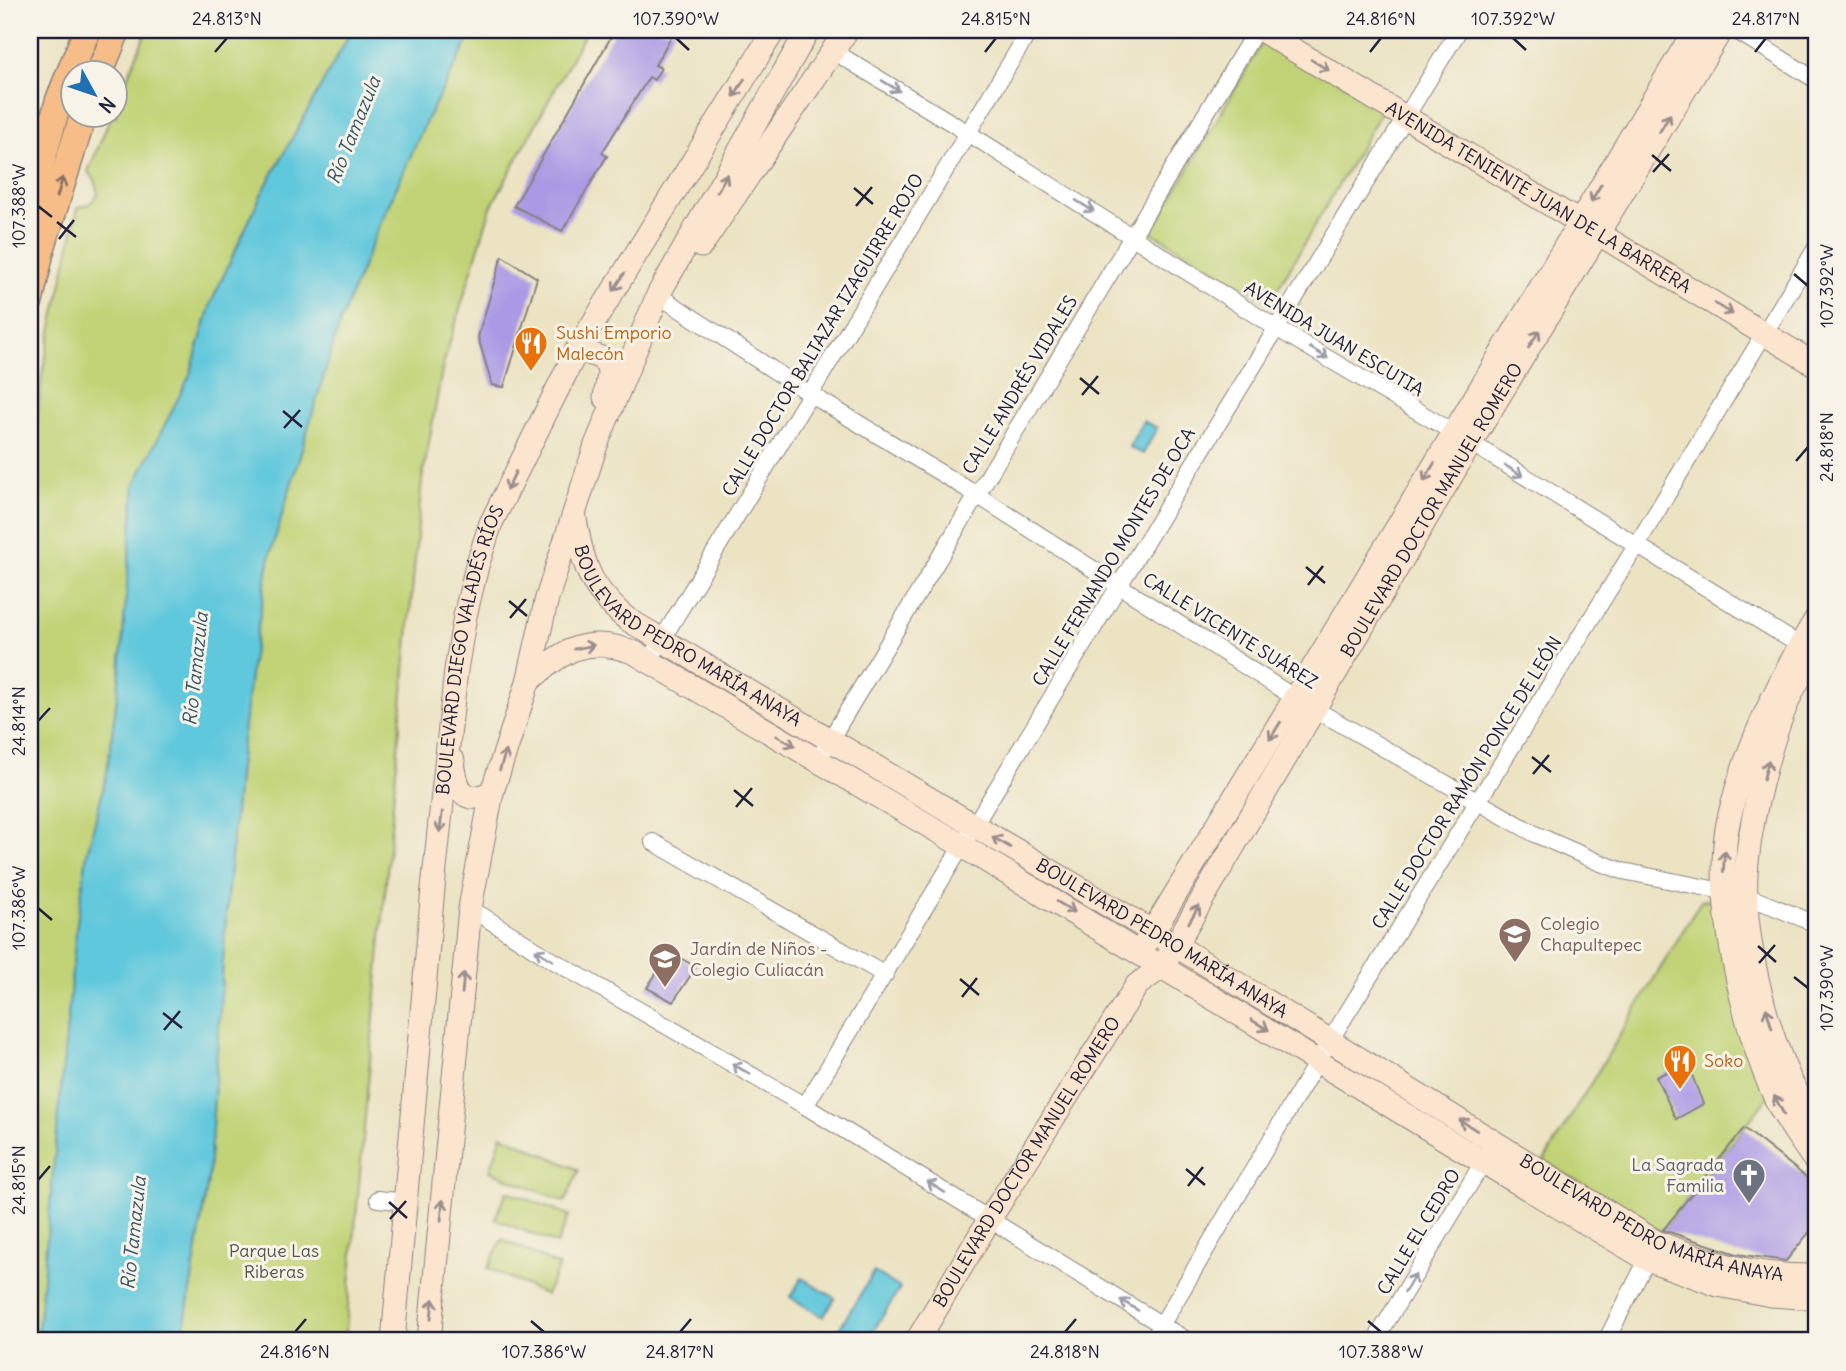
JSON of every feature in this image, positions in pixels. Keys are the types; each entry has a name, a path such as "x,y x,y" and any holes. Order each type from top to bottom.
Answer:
{"main road":[{"path":"30,201 59,100 88,30"},
{"path":"105,60 117,30"},
{"path":"30,300 41,250 79,130"}],"street":[{"name":"BOULEVARD DIEGO VALADÉS RÍOS","path":"393,1341 433,888 456,670 465,616 487,533 578,348 764,40 774,30"},
{"path":"429,1341 470,908 492,792 527,682 547,598 596,445 658,295 808,30"},
{"path":"672,270 691,258 702,245 847,30"},
{"name":"CALLE DOCTOR BALTAZAR IZAGUIRRE ROJO","path":"649,661 1030,30"},
{"name":"AVENIDA TENIENTE JUAN DE LA BARRERA","path":"1259,30 1600,232 1816,365"},
{"name":"CALLE ANDRÉS VIDALES","path":"824,750 1132,236 1259,30"},
{"name":"CALLE FERNANDO MONTES DE OCA","path":"805,1106 1459,30"},
{"name":"BOULEVARD DOCTOR MANUEL ROMERO","path":"917,1341 989,1220 1137,985 1163,966 1305,703 1461,438 1579,221 1695,30"},
{"name":"BOULEVARD DOCTOR MANUEL ROMERO","path":"1461,438 1600,232 1721,30"},
{"path":"1735,30 1816,80"},
{"name":"AVENIDA JUAN ESCUTIA","path":"833,51 1276,328 1812,652"},
{"name":"CALLE DOCTOR RAMÓN PONCE DE LEÓN","path":"1152,1341 1330,1040 1636,546 1816,247"},
{"name":"CALLE VICENTE SUÁREZ","path":"658,295 810,394 1120,584 1305,703 1535,834 1623,871 1736,894 1816,924"},
{"path":"578,348 601,358 609,367 596,445"},
{"name":"BOULEVARD PEDRO MARÍA ANAYA","path":"574,514 584,561 602,596 627,619 824,750 968,836 1140,952 1483,1162 1718,1285 1771,1295 1816,1298"},
{"path":"1816,619 1812,652 1793,689 1769,758 1751,830 1746,877 1736,894 1736,972 1759,1058 1776,1100 1816,1162"},
{"name":"BOULEVARD PEDRO MARÍA ANAYA","path":"527,682 560,654 582,646 596,644 622,648 824,750"},
{"name":"BOULEVARD DOCTOR MANUEL ROMERO","path":"1137,985 1140,952 1305,703"},
{"path":"450,741 459,789 469,797 480,797 492,792"},
{"name":"BOULEVARD PEDRO MARÍA ANAYA","path":"968,836 1175,945 1495,1142 1652,1250 1742,1270 1786,1276 1816,1276"},
{"path":"653,842 885,975"},
{"path":"1736,894 1768,1017 1786,1072 1816,1124"},
{"path":"470,908 547,957 805,1106 1188,1341"},
{"name":"CALLE EL CEDRO","path":"1375,1341 1495,1142"},
{"path":"378,1199 407,1202"},
{"path":"1606,1341 1652,1250"}],"green space":[{"path":"147,30 352,30 261,195 211,303 190,375 135,484 120,673 107,773 87,854 76,930 42,1305 37,1341 30,1341 30,476 43,369 78,208 89,204 98,195 95,180 88,172 105,130 130,130 130,71"},
{"name":"Parque Las Riberas","path":"474,30 587,30 491,207 443,365 422,480 345,1341 182,1341 209,1174 227,901 239,767 251,667 270,555 340,322 426,121"},
{"path":"1265,38 1384,107 1270,302 1151,232"},
{"path":"1723,898 1776,1087 1661,1232 1544,1161 1701,901"},
{"path":"502,1135 579,1170 565,1202 490,1171"},
{"path":"507,1191 569,1215 557,1244 495,1219"},
{"path":"502,1239 559,1266 546,1295 488,1268"}],"water":[{"name":"Río Tamazula","path":"352,30 474,30 426,121 340,322 270,555 251,667 239,767 227,901 209,1174 182,1341 37,1341 76,930 87,854 107,773 120,673 135,484 190,375 211,303 261,195"},
{"path":"1143,421 1157,428 1143,454 1129,447"},
{"path":"874,1272 900,1288 867,1341 859,1341 839,1329"},
{"path":"802,1278 835,1298 823,1317 790,1297"}],"building":[{"path":"615,30 675,30 655,65 661,68 654,80 649,77 602,153 607,156 562,231 514,206"},
{"path":"502,256 537,278 504,387 492,385 478,337"},
{"path":"670,952 696,967 673,1002 647,988"},
{"name":"Soko","path":"1687,1062 1703,1104 1676,1119 1656,1077"},
{"name":"La Sagrada Familia","path":"1744,1128 1816,1185 1816,1224 1786,1261 1737,1254 1663,1230"}],"place":[{"name":"Sushi Emporio Malecón","path":"531,373"},
{"name":"Colegio Chapultepec","path":"1515,964"},
{"name":"Jardín de Niños - Colegio Culiacán","path":"665,989"},
{"name":"Soko","path":"1680,1091"},
{"name":"La Sagrada Familia","path":"1749,1205"}]}
